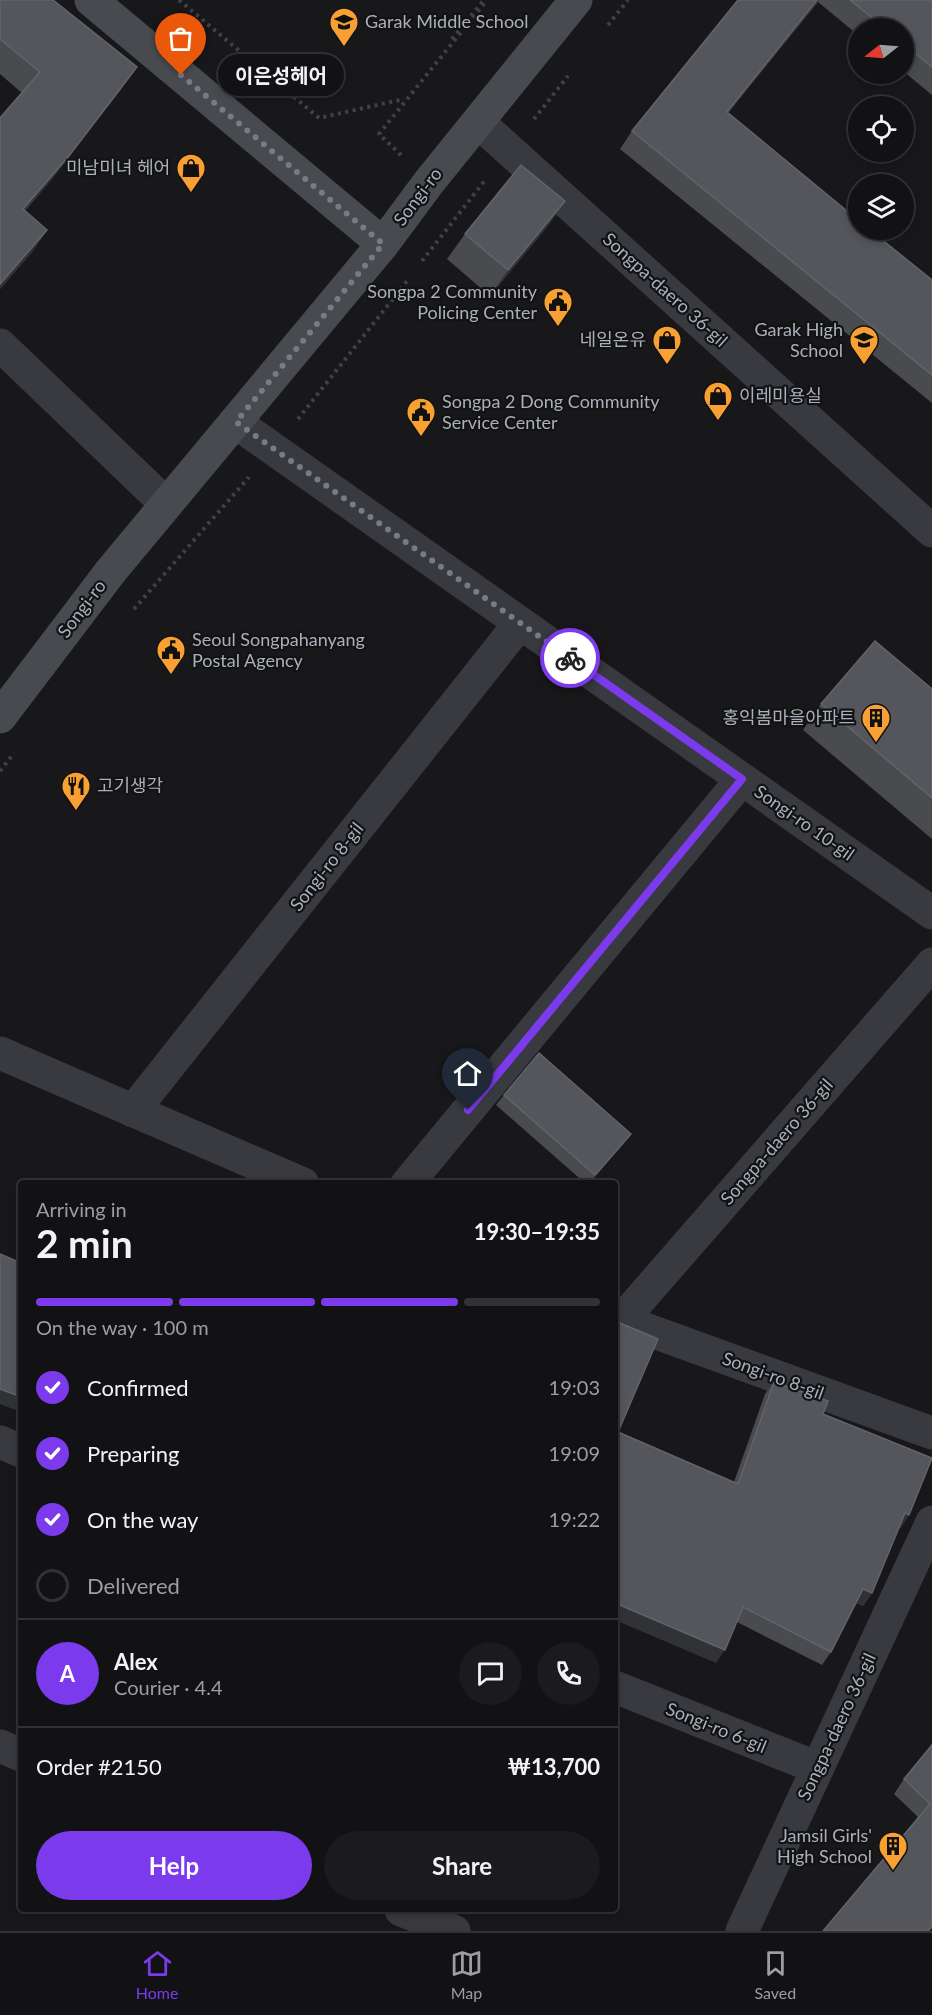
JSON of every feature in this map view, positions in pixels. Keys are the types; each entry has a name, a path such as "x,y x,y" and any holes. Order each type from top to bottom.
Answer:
{"street":[{"path":"91,0 383,244"},
{"name":"Songi-ro","path":"0,717 111,571 383,244 576,0"},
{"name":"Songpa-daero 36-gil","path":"478,122 932,531"},
{"path":"0,345 166,504"},
{"name":"Songi-ro 10-gil","path":"236,422 932,913"},
{"name":"Songi-ro 8-gil","path":"133,1111 520,623"},
{"path":"409,1180 742,779"},
{"name":"Songpa-daero 36-gil","path":"618,1319 932,964"},
{"path":"0,1053 294,1180"},
{"name":"Songi-ro 8-gil","path":"618,1319 932,1433"},
{"path":"0,1442 18,1450"},
{"name":"Songpa-daero 36-gil","path":"742,1931 932,1522"},
{"name":"Songi-ro 6-gil","path":"618,1688 818,1768"},
{"path":"0,1746 18,1754"},
{"path":"406,1912 454,1931"}],"path":[{"path":"179,0 319,118 402,101 486,0"},
{"path":"379,134 486,0"}],"building":[{"path":"0,0 53,0 137,67 68,157 23,209 47,230 0,284 0,118 40,72 0,39"},
{"path":"738,0 817,0 727,112 848,212 848,240 882,240 932,280 932,375 632,131"},
{"path":"850,0 932,0 932,67 914,52 914,18 872,18"},
{"path":"521,165 565,201 508,270 465,234"},
{"path":"875,641 932,689 932,798 821,704"},
{"path":"539,1053 631,1134 595,1175 504,1095"},
{"path":"0,1254 18,1262 18,1396 0,1389"},
{"path":"618,1322 658,1339 618,1432"},
{"path":"774,1382 828,1401 823,1414 932,1458 909,1515 905,1513 872,1593 863,1589 831,1652 743,1607 725,1650 618,1604 618,1432 738,1484"},
{"name":"Jamsil Girls' High School","path":"932,1745 932,1926 928,1931 823,1931 930,1804 904,1779"}],"way so far":[{"path":"181,75 383,244 236,422 570,658"}],"place":[{"name":"Garak Middle School","path":"344,48"},
{"name":"이은성헤어","path":"181,75"},
{"name":"미남미녀 헤어","path":"191,194"},
{"name":"Songpa 2 Community Policing Center","path":"558,328"},
{"name":"네일온유","path":"667,366"},
{"name":"Garak High School","path":"864,366"},
{"name":"이레미용실","path":"718,422"},
{"name":"Songpa 2 Dong Community Service Center","path":"421,438"},
{"name":"Seoul Songpahanyang Postal Agency","path":"171,676"},
{"name":"홍익봄마을아파트","path":"876,744"},
{"name":"고기생각","path":"76,812"},
{"name":"Jamsil Girls' High School","path":"893,1872"}],"route":[{"path":"468,1110 742,779 570,658"}]}
